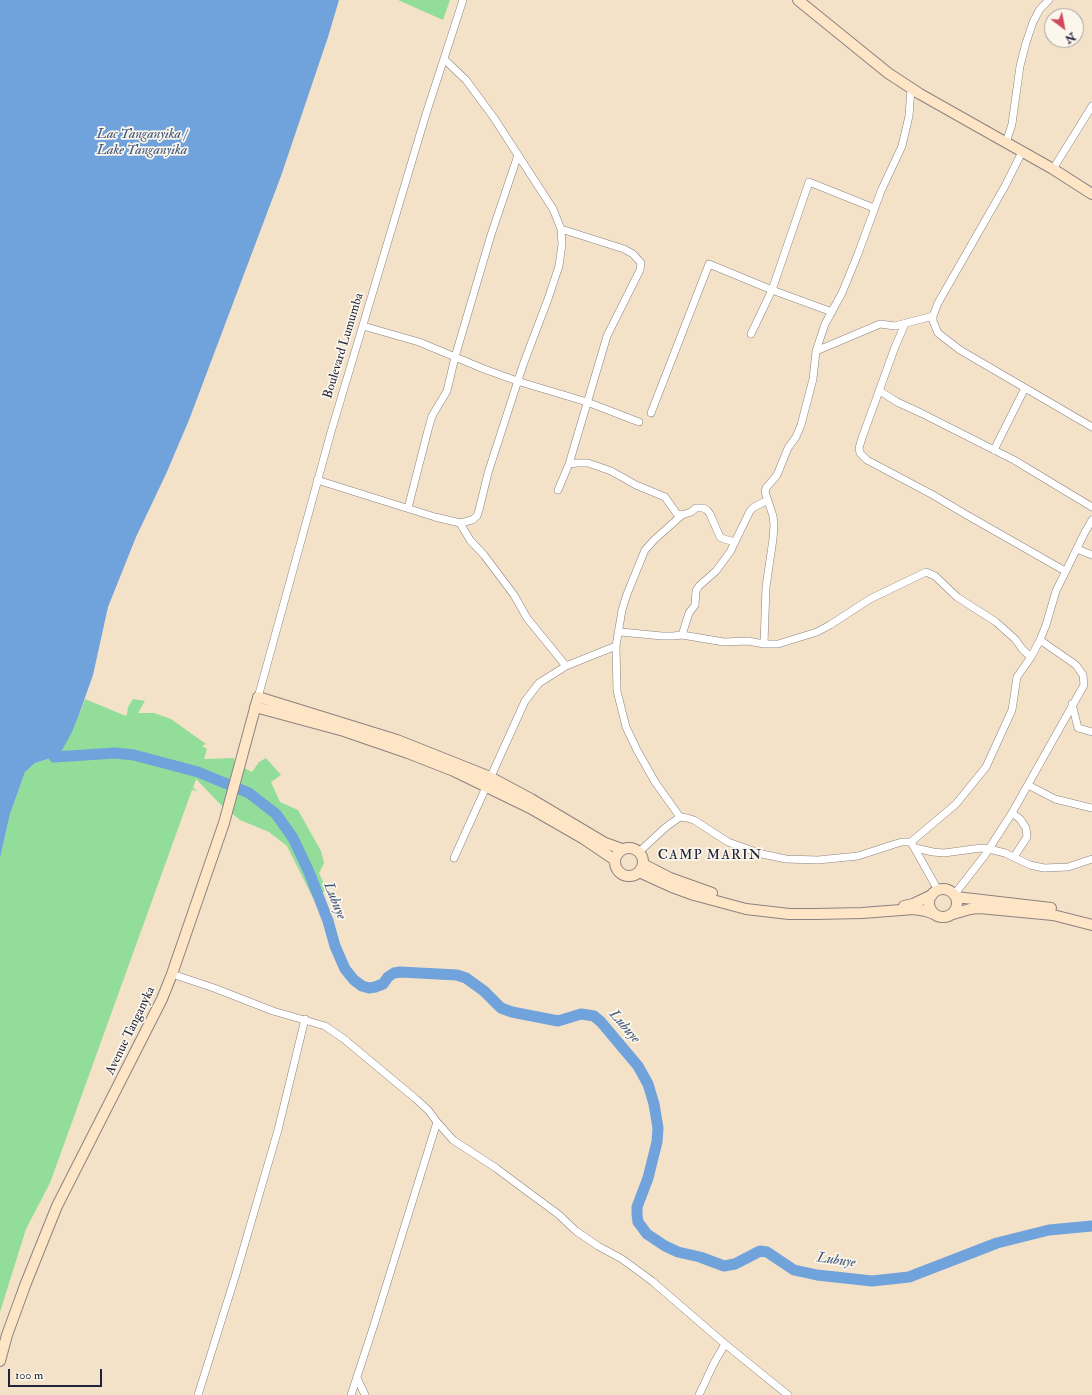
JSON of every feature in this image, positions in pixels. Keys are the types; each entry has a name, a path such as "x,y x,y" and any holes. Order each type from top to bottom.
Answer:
{"street":[{"name":"Boulevard Lumumba","path":"256,702 317,480 444,58 463,0"},
{"path":"798,0 888,73 911,89 1053,169 1092,194"},
{"path":"1006,142 1012,124 1020,66 1026,43 1033,22 1040,9 1049,0"},
{"path":"317,480 435,517 460,523 472,520 477,516 480,510 488,473 517,381 559,266 562,244 561,229 553,210 494,118 474,90 444,58"},
{"path":"764,644 766,587 773,539 773,516 765,492 766,488 777,475 788,448 796,437 801,425 813,379 816,351 825,324 832,312 858,254 874,208 902,146 909,116 911,89"},
{"path":"1053,169 1092,106"},
{"path":"1022,152 1005,186 938,303 933,316 935,328 938,333 960,350 1092,427"},
{"path":"408,508 432,416 447,391 455,357 491,235 518,155"},
{"path":"750,334 772,290 809,182 874,208"},
{"path":"558,490 569,464 606,336 640,270 640,263 633,254 624,249 561,229"},
{"path":"651,413 709,264 772,290 832,312"},
{"path":"816,351 880,324 895,326 933,316"},
{"path":"905,324 895,347 859,448 860,453 864,458 933,494 1065,571"},
{"path":"363,326 419,342 517,381 587,402 639,422"},
{"path":"994,450 1025,388"},
{"path":"880,391 897,402 921,412 1035,471 1092,507"},
{"path":"569,464 588,463 610,471 636,485 665,497 674,511 677,514 682,515"},
{"path":"682,635 689,613 695,605 696,590 716,571 730,552 742,528 746,516 750,511 768,500"},
{"path":"680,817 655,782 626,727 617,691 616,646 622,610 645,550 682,515 691,512 696,508 703,508 710,514 720,536 724,540 735,542"},
{"path":"913,845 956,804 986,767 1012,710 1017,677 1031,657 1040,640 1046,626 1056,591 1092,520"},
{"path":"460,523 470,540 484,555 514,595 527,618 566,666"},
{"path":"1077,549 1092,555"},
{"path":"618,634 621,632 662,636 682,635 724,642 748,641 764,644 778,644 817,632 870,598 926,572 935,576 957,597 996,622 1015,639 1031,657"},
{"path":"955,896 1012,813 1084,685 1083,675 1076,665 1040,640"},
{"path":"454,858 525,700 540,683 566,666 616,646"},
{"path":"256,702 376,741 531,799 605,843 622,849 634,848 643,858 641,868 633,876 621,875 615,868 617,854 622,849"},
{"name":"Avenue Tanganyka","path":"0,1361 7,1335 26,1283 57,1206 162,998 172,974 224,822 243,756 256,702"},
{"path":"1072,704 1078,728 1092,732"},
{"path":"488,782 584,839 615,860"},
{"path":"1028,785 1055,799 1092,808"},
{"path":"1012,813 1026,828 1027,837 1014,857"},
{"path":"639,852 666,827 680,817 694,820 728,842 762,854 786,859 818,860 858,856 902,842 933,852 944,853 989,848 1005,853 1030,865 1044,868 1076,865 1092,859"},
{"path":"913,845 935,893"},
{"path":"641,868 701,890 755,904 791,909 827,910 903,906 913,904 935,893 948,890 955,896 1060,910 1092,918"},
{"path":"641,868 672,887 694,895 746,909 789,914 862,913 914,909 926,911 943,918 970,909 979,908 1053,915 1092,925"},
{"path":"934,914 929,905 929,900 935,893"},
{"path":"953,914 957,903 955,896"},
{"path":"172,974 272,1011 325,1026 364,1054 416,1099 428,1110 453,1140 513,1180 558,1214 576,1231 598,1246 622,1259 652,1281 725,1344 748,1361 788,1395"},
{"path":"198,1395 236,1274 278,1130 305,1020"},
{"path":"351,1395 374,1326 437,1122"},
{"path":"699,1395 725,1344"},
{"path":"357,1378 365,1395"}],"green space":[{"path":"398,0 450,0 443,20"},
{"path":"85,699 126,716 128,707 133,699 145,701 138,713 154,713 171,719 206,744 202,746 207,749 204,759 234,758 235,763 252,772 259,762 266,758 281,775 271,782 280,802 298,810 321,851 324,863 319,873 327,890 313,898 287,846 269,832 240,820 220,804 196,779 193,788 198,791 192,790 50,1183 26,1229 0,1312 0,858 10,814 25,772 35,763 54,757 81,710"}],"water":[{"name":"Lac Tanganyika / Lake Tanganyika","path":"0,0 339,0 281,176 189,420 166,474 136,537 108,607 93,675 72,732 61,752 54,757 35,763 25,772 10,814 0,858"}],"waterway":[{"name":"Lubuye","path":"54,757 115,753 134,755 198,772 249,793 276,814 293,838 309,872 328,921 335,946 345,969 354,980 362,986 369,988 375,987 383,984 388,977 394,973 400,972 457,975 466,978 484,991 501,1008 512,1012 558,1021 581,1014 594,1016 601,1022 638,1066 648,1084 654,1104 658,1128 657,1142 648,1178 637,1207 638,1222 647,1234 665,1246 678,1252 700,1257 724,1266 735,1264 760,1251 767,1252 794,1270 817,1275 872,1281 909,1277 997,1243 1049,1230 1092,1226"}],"district":[{"name":"CAMP MARIN","path":"710,856"}]}
